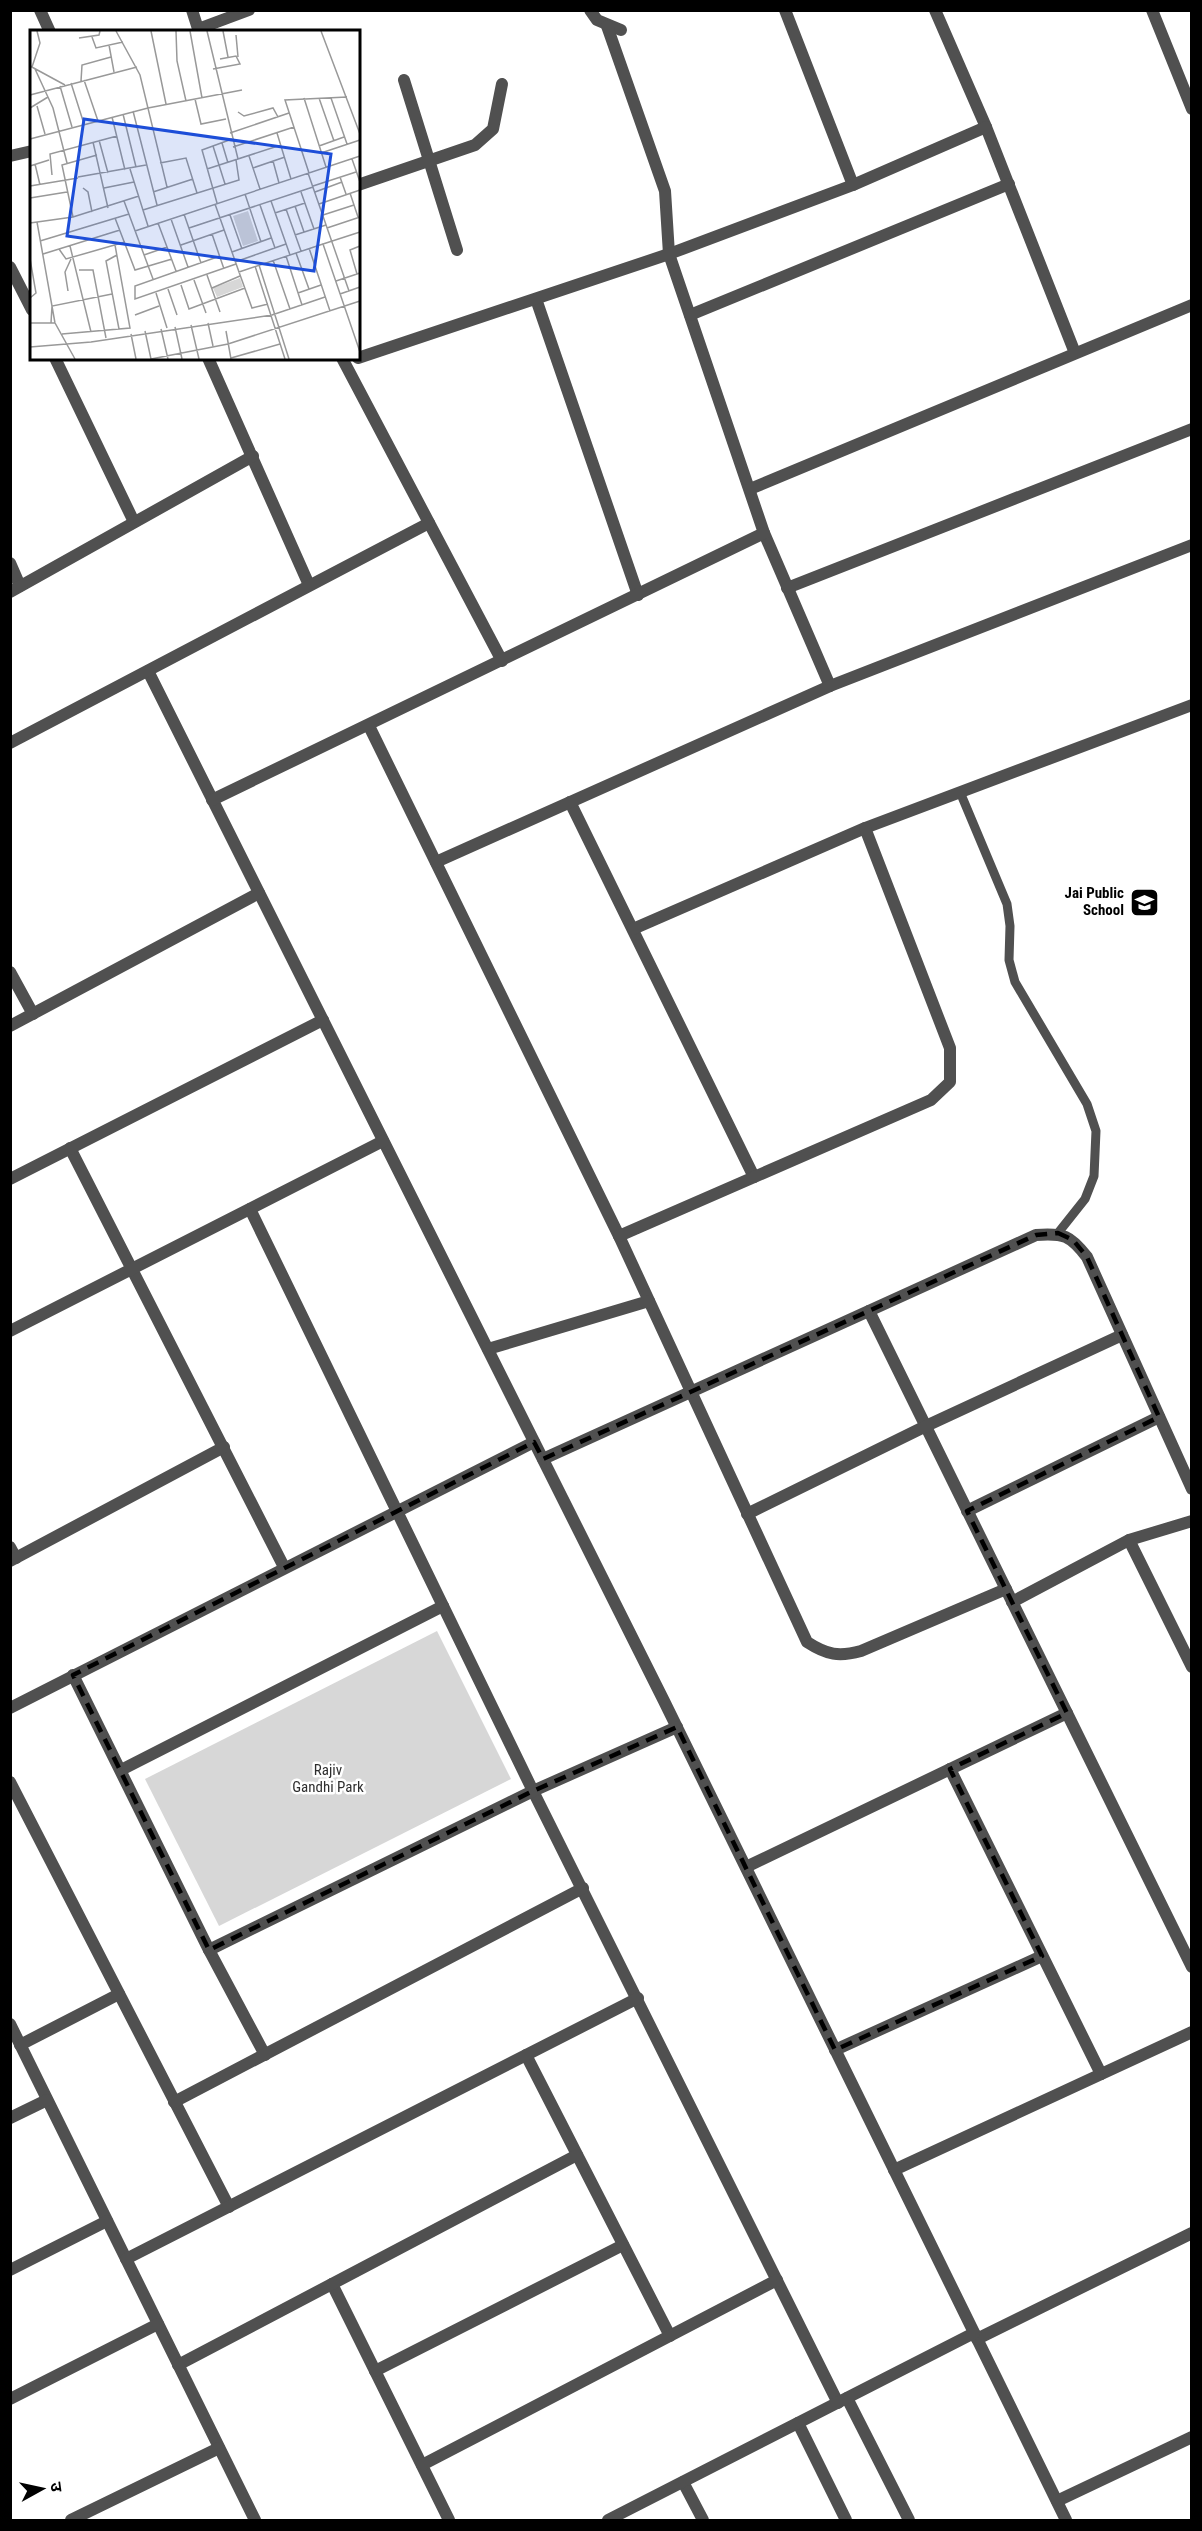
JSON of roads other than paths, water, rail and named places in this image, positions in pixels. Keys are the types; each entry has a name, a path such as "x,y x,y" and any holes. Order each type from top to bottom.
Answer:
{"street":[{"path":"40,10 49,30"},
{"path":"192,10 198,30 249,10"},
{"path":"590,10 597,20 621,30"},
{"path":"785,10 853,185"},
{"path":"934,10 986,127 1075,352"},
{"path":"1152,11 1191,109"},
{"path":"607,26 665,191 669,254 764,532 831,686"},
{"path":"404,80 457,250"},
{"path":"360,183 475,145 493,129 502,84"},
{"path":"360,356 669,254 853,185 986,127"},
{"path":"10,156 30,151"},
{"path":"690,315 1009,184"},
{"path":"10,267 30,306"},
{"path":"536,299 638,595"},
{"path":"750,489 1191,305"},
{"path":"56,360 134,522"},
{"path":"209,360 309,585"},
{"path":"350,360 429,523 502,661"},
{"path":"787,588 1191,429"},
{"path":"10,563 15,589 253,456"},
{"path":"10,743 429,523"},
{"path":"212,800 369,726 764,532"},
{"path":"436,862 831,686 1191,545"},
{"path":"148,671 677,1727 1066,2520"},
{"path":"633,929 866,828 1191,705"},
{"path":"369,726 620,1236 807,1642 824,1653 842,1656 861,1651 1006,1589"},
{"path":"570,802 754,1177"},
{"path":"620,1236 931,1100 950,1082 950,1048 866,828"},
{"path":"10,1026 259,893"},
{"path":"10,972 33,1014"},
{"path":"10,1179 323,1020"},
{"path":"10,1330 383,1141"},
{"path":"70,1148 284,1567"},
{"path":"250,1209 533,1791 777,2280 909,2520"},
{"path":"543,1459 1036,1235 1058,1233 1073,1240 1087,1257 1191,1489"},
{"path":"488,1349 649,1300"},
{"path":"869,1311 1191,1967"},
{"path":"747,1514 926,1426 1122,1335"},
{"path":"968,1511 1159,1417"},
{"path":"10,1708 396,1510 534,1442"},
{"path":"12,1555 224,1447"},
{"path":"1012,1602 1129,1540 1191,1521"},
{"path":"1129,1540 1191,1667"},
{"path":"121,1770 443,1606"},
{"path":"73,1675 209,1950 265,2055"},
{"path":"746,1867 1067,1713"},
{"path":"209,1950 533,1791 677,1727"},
{"path":"950,1769 1101,2074"},
{"path":"10,1782 229,2207"},
{"path":"174,2102 583,1888"},
{"path":"835,2050 1042,1956"},
{"path":"20,2045 119,1994"},
{"path":"126,2259 638,1998"},
{"path":"10,2024 255,2520"},
{"path":"894,2170 1191,2032"},
{"path":"526,2055 670,2336"},
{"path":"10,2118 47,2100"},
{"path":"178,2365 577,2155"},
{"path":"10,2270 107,2221"},
{"path":"608,2520 843,2400 1191,2233"},
{"path":"375,2371 623,2245"},
{"path":"422,2465 777,2280"},
{"path":"332,2284 449,2520"},
{"path":"10,2399 158,2324"},
{"path":"798,2423 846,2520"},
{"path":"1057,2501 1191,2437"},
{"path":"71,2520 219,2448"},
{"path":"683,2482 703,2520"}],"lane":[{"path":"960,792 1007,904 1010,926 1009,960 1015,982 1087,1104 1096,1131 1094,1176 1084,1199 1058,1233"}],"place":[{"name":"Jai Public School","path":"1145,902"}],"park label":[{"name":"Rajiv Gandhi Park","path":"328,1778"}]}
